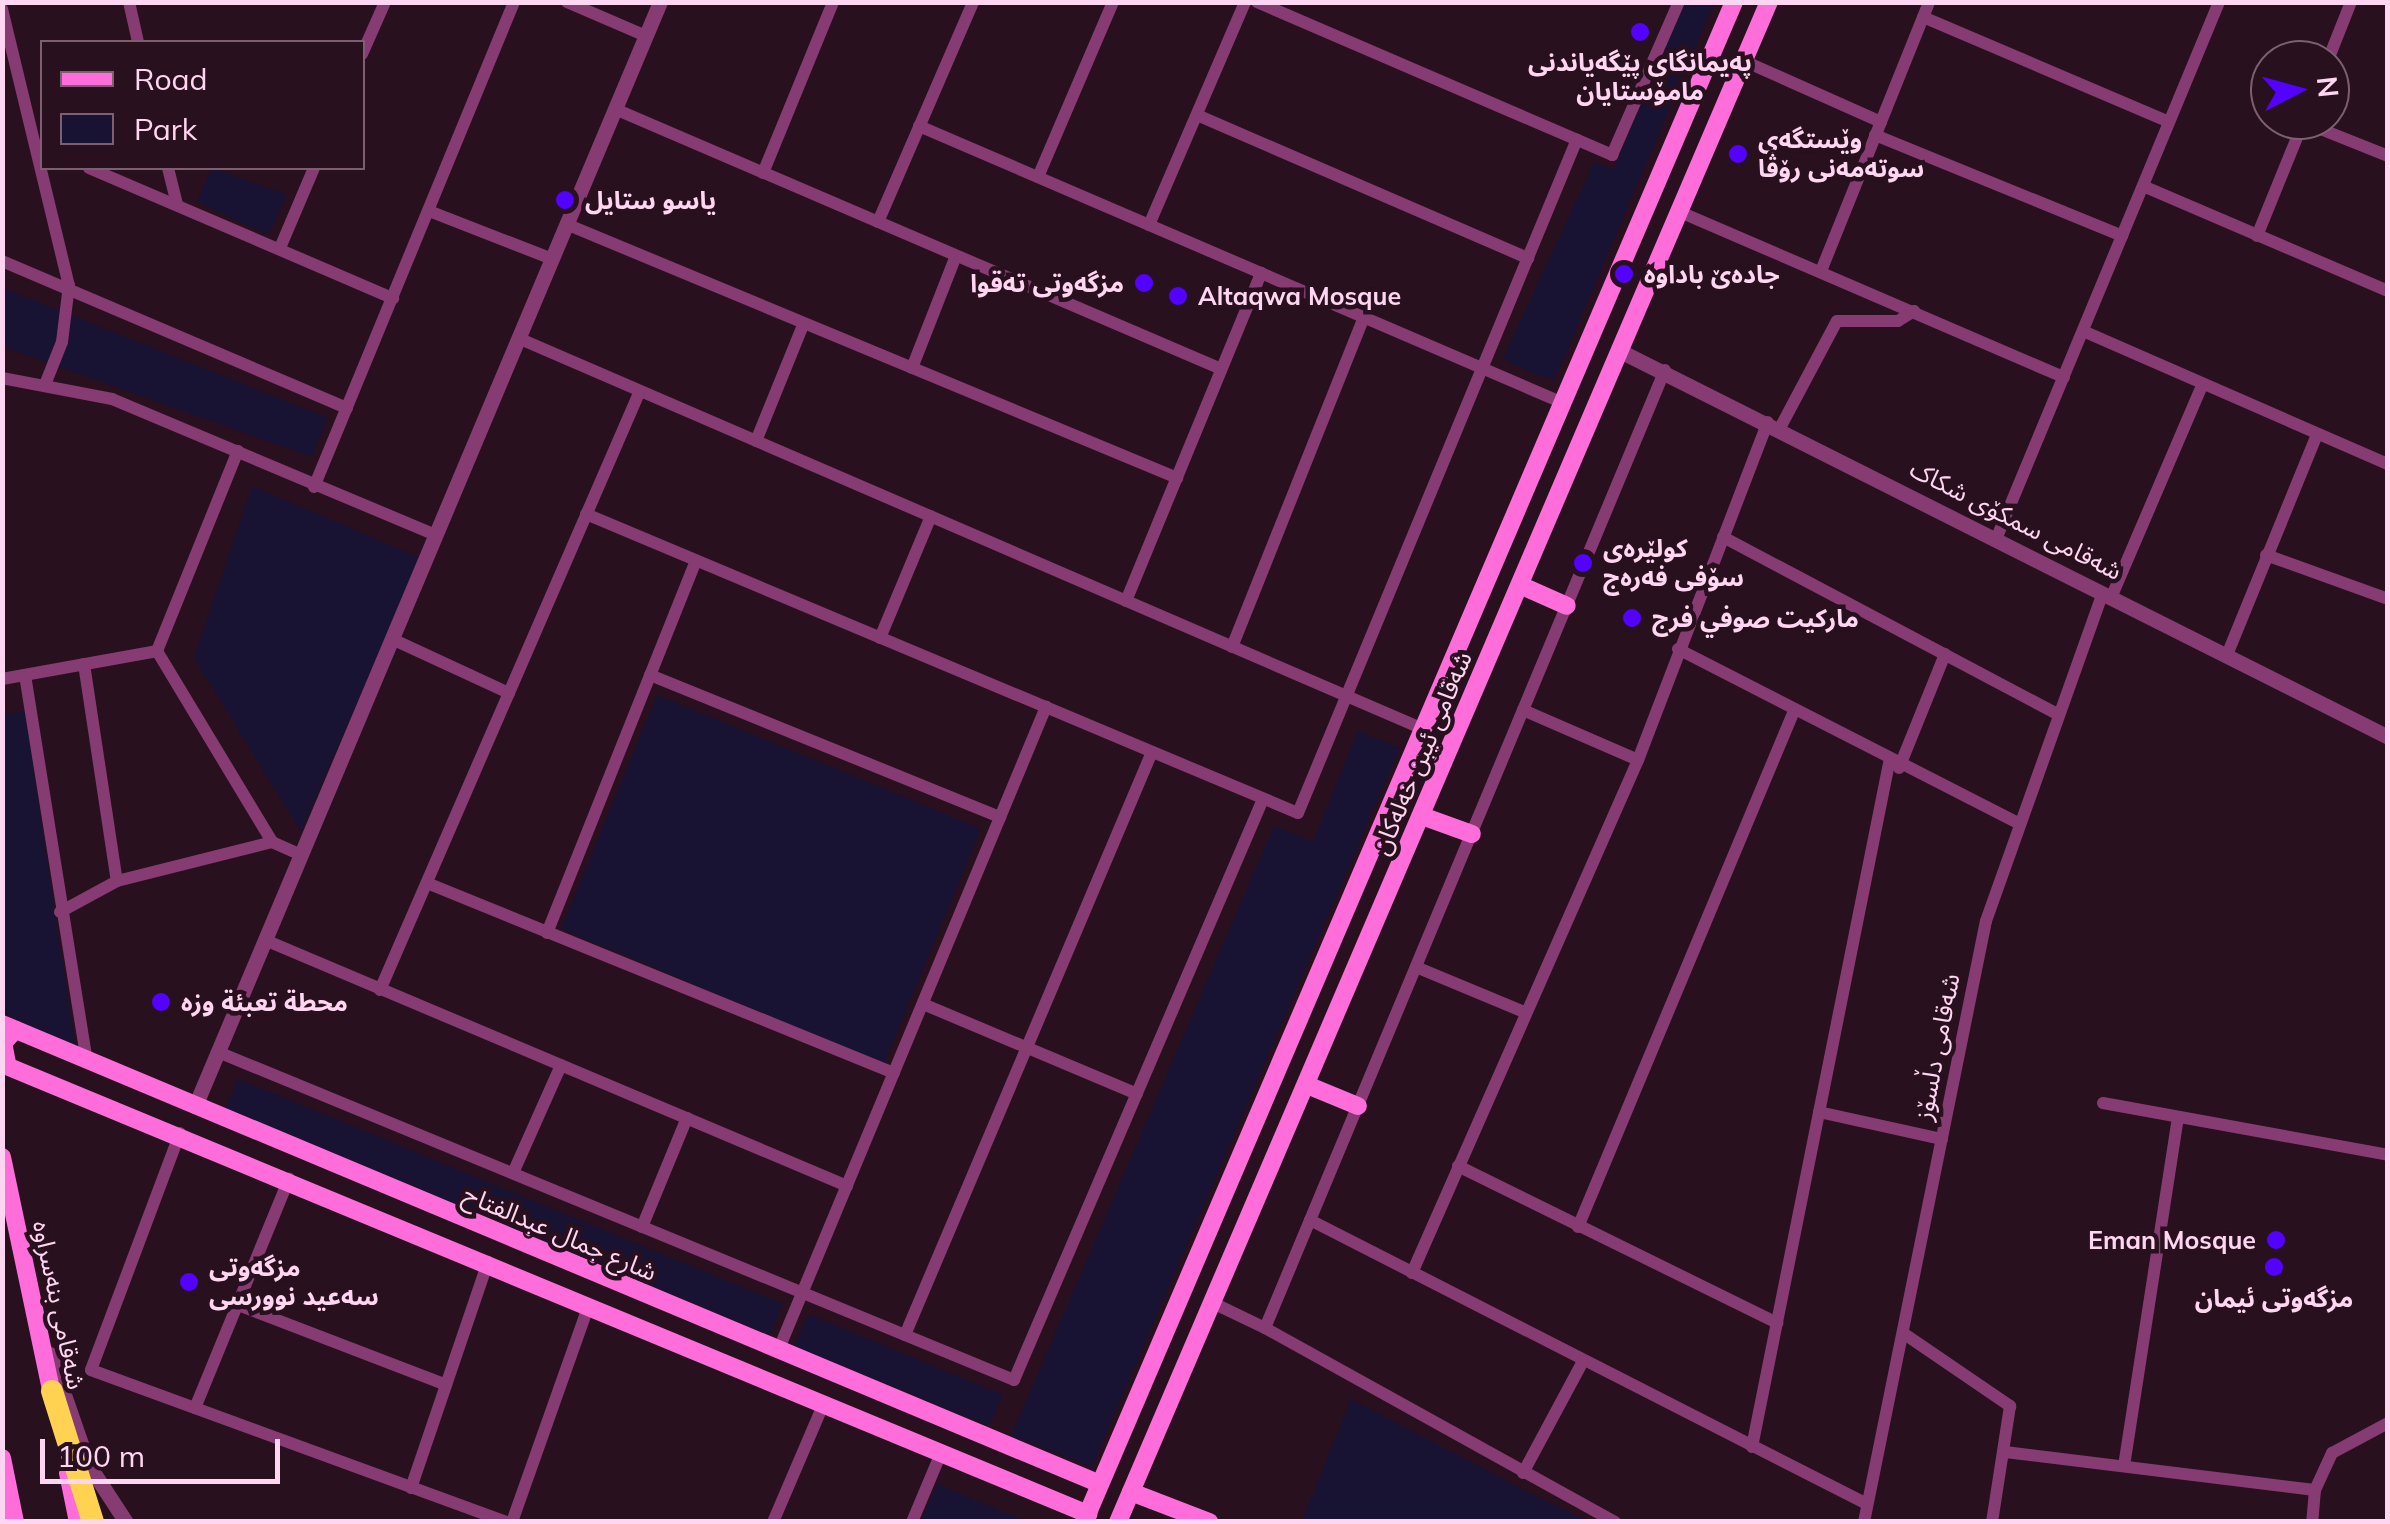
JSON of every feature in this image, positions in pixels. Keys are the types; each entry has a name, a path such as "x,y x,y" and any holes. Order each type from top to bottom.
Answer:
{"highway":[{"path":"52,1391 93,1522"}],"main road":[{"name":"شەقامی ئیبن خەلەکان","path":"1086,1518 1734,2"},
{"name":"شەقامی ئیبن خەلەکان","path":"1118,1522 1769,2"},
{"path":"1699,84 1728,97"},
{"path":"1683,124 1712,136"},
{"path":"1520,585 1567,606"},
{"path":"1422,816 1472,834"},
{"path":"1348,907 1377,922"},
{"path":"9,1027 3,1043 5,1064 180,1133 942,1452 1086,1518"},
{"name":"شارع جمال عبدالفتاح","path":"9,1027 1100,1484"},
{"path":"1306,1085 1358,1106"},
{"name":"شەقامی بنەسراوە","path":"2,1157 78,1522"},
{"path":"533,1281 544,1254"},
{"path":"2,1458 14,1522"},
{"path":"1131,1492 1208,1522"}],"street":[{"path":"128,2 138,40"},
{"path":"365,47 385,2"},
{"path":"314,486 514,2"},
{"path":"567,2 646,36"},
{"path":"195,1106 660,2"},
{"path":"763,173 833,2"},
{"path":"878,222 972,2"},
{"path":"1038,178 1113,2"},
{"path":"1149,225 1245,2"},
{"path":"1257,2 1612,155 1679,2"},
{"path":"1821,271 1929,2"},
{"path":"2336,40 2351,2"},
{"path":"1998,537 2217,3"},
{"path":"2,9 39,146"},
{"path":"1923,18 2169,122"},
{"path":"1744,61 1878,128 2122,236"},
{"path":"615,109 1222,369"},
{"path":"1196,114 1528,258"},
{"path":"919,126 1563,403"},
{"path":"586,514 1298,814 1577,139"},
{"path":"2257,236 2295,140"},
{"path":"2349,140 2388,156"},
{"path":"44,170 70,285 46,382"},
{"path":"94,170 392,298"},
{"path":"168,170 177,205"},
{"path":"280,248 313,170"},
{"path":"2143,186 2388,291"},
{"path":"429,211 552,259"},
{"path":"1680,212 2064,377"},
{"path":"566,224 1176,478"},
{"path":"912,368 956,256"},
{"path":"2,261 70,285 347,408"},
{"path":"1126,601 1261,273"},
{"path":"1412,1273 1638,760 1722,537 1774,425 1837,321 1898,321 1914,312"},
{"path":"1232,647 1364,318"},
{"path":"756,441 804,323"},
{"path":"2083,332 2388,464"},
{"path":"518,338 1424,730"},
{"name":"شەقامی سمکۆی شکاک","path":"1620,351 1666,370 2388,737"},
{"path":"1265,1328 1666,370"},
{"path":"2,378 46,382 112,400 436,534"},
{"name":"شەقامی دڵسۆز","path":"1864,1522 1986,921 2016,822 2057,714 2202,386"},
{"path":"380,990 640,390"},
{"path":"2227,656 2316,436"},
{"path":"157,651 238,451"},
{"path":"880,638 931,516"},
{"path":"1722,537 2057,714"},
{"path":"2266,555 2388,599"},
{"path":"547,933 696,561"},
{"path":"392,638 509,693"},
{"path":"1678,649 1894,765 2016,822"},
{"path":"2,679 157,651"},
{"path":"157,651 272,842 301,854"},
{"path":"1752,1446 1894,765 1945,654"},
{"path":"84,664 117,881"},
{"path":"25,675 86,1062"},
{"path":"650,675 1000,818"},
{"path":"778,1352 1046,708"},
{"path":"1523,710 1638,760"},
{"path":"1578,1226 1794,711"},
{"path":"904,1335 1152,752"},
{"path":"218,1052 1014,1380 1263,799"},
{"path":"60,912 117,881 272,842"},
{"path":"426,884 894,1073"},
{"path":"265,940 847,1186"},
{"path":"1416,967 1524,1012"},
{"path":"923,1004 1137,1094"},
{"path":"513,1174 561,1065"},
{"path":"2103,1103 2388,1155"},
{"path":"1819,1112 1942,1139"},
{"path":"2124,1466 2178,1117"},
{"path":"642,1226 688,1118"},
{"path":"180,1133 91,1370 411,1488 480,1518 509,1522 588,1304"},
{"path":"1458,1166 1777,1323"},
{"path":"195,1408 290,1179"},
{"path":"1310,1220 1867,1504"},
{"path":"411,1488 488,1262"},
{"path":"1213,1302 1615,1522"},
{"path":"238,1305 446,1385"},
{"path":"36,1314 88,1464 126,1522"},
{"path":"1903,1333 2004,1399 2012,1416 1992,1522"},
{"path":"1523,1473 1584,1360"},
{"path":"773,1522 824,1403"},
{"path":"2312,1522 2315,1490 2332,1453 2388,1423"},
{"path":"912,1522 942,1452"},
{"path":"2005,1452 2315,1490"}],"green space":[{"path":"1684,3 1714,3 1555,379 1539,376 1503,359 1594,162 1613,170"},
{"path":"211,170 287,195 268,235 197,202"},
{"path":"3,288 328,418 312,457 3,347"},
{"path":"252,486 420,558 301,832 194,658"},
{"path":"657,695 981,829 884,1064 561,929"},
{"path":"25,711 76,1051 3,1012 2,715"},
{"path":"1358,731 1400,748 1092,1467 1011,1436 1274,826 1313,842"},
{"path":"238,1079 783,1304 770,1335 226,1108"},
{"path":"808,1314 1003,1395 989,1426 794,1346"},
{"path":"1351,1399 1533,1495 1588,1521 1302,1521"},
{"path":"937,1484 1026,1521 921,1521"}],"place":[{"name":"پەیمانگای پێگەیاندنی مامۆستایان","path":"1640,32"},
{"name":"وێستگەی سوتەمەنی رۆڤا","path":"1738,154"},
{"name":"ياسو ستايل","path":"565,200"},
{"name":"جادەێ باداوە","path":"1624,274"},
{"name":"مزگەوتی تەقوا","path":"1144,283"},
{"name":"Altaqwa Mosque","path":"1178,296"},
{"name":"کولێرەی سۆفی فەرەج","path":"1583,563"},
{"name":"ماركيت صوفي فرج","path":"1632,618"},
{"name":"محطة تعبئة وزه","path":"161,1002"},
{"name":"Eman Mosque","path":"2276,1240"},
{"name":"مزگەوتی ئیمان","path":"2274,1267"},
{"name":"مزگەوتی سەعید نوورسی","path":"189,1282"}]}
